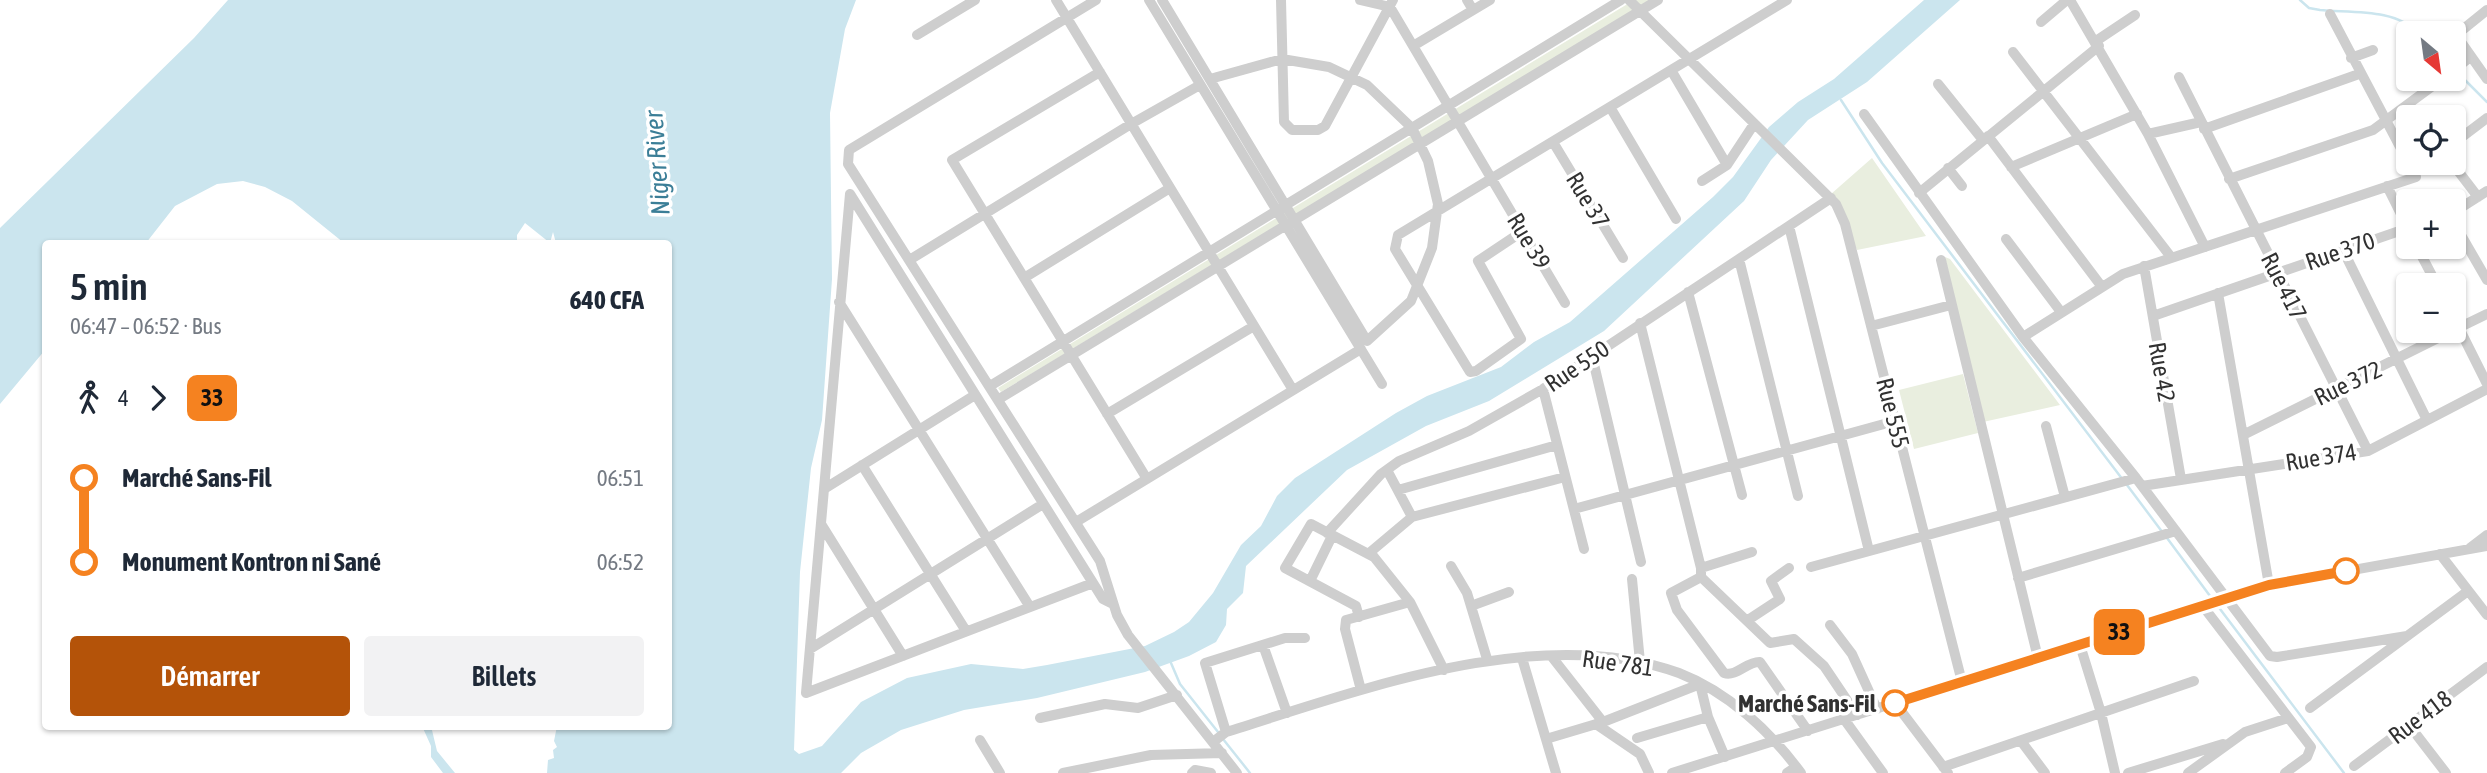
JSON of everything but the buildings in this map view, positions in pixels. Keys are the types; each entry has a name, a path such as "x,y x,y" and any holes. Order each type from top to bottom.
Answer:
{"street":[{"path":"917,35 975,0"},
{"path":"1056,0 1293,390"},
{"path":"1096,0 849,150 848,164 911,259 1100,561 1113,604 1128,635 1237,769"},
{"path":"1149,0 1205,82 1382,384"},
{"path":"1162,0 1205,82"},
{"path":"1281,0 1284,122 1292,130 1318,130 1325,126 1392,3 1360,0"},
{"path":"1467,0 1473,10"},
{"path":"1413,46 1490,0"},
{"path":"990,386 1621,0"},
{"name":"Rue 555","path":"1629,0 1831,198 1845,224 1962,682"},
{"path":"999,399 1658,0"},
{"path":"1523,231 1478,261 1521,339 1476,371 1470,372 1395,249 1398,235 1787,0"},
{"path":"2041,22 2068,0 2137,114 2205,247"},
{"name":"Rue 39","path":"1392,3 1413,46 1565,303"},
{"path":"2487,10 2456,35 2487,79"},
{"path":"2330,14 2359,74 2396,140"},
{"path":"1919,193 2135,15"},
{"path":"2351,58 2373,50"},
{"path":"2014,52 2171,257"},
{"path":"911,259 1131,124 1205,82 1234,70 1282,59 1329,67 1367,85 1412,128 1428,161 1437,212 1432,248 1411,301 1388,326 1367,341 1290,223"},
{"path":"1671,71 1727,165"},
{"path":"1100,72 953,160 1147,479"},
{"path":"2148,134 2202,126 2359,74"},
{"name":"Rue 417","path":"2179,77 2368,451"},
{"path":"1938,84 2011,167 2102,287"},
{"path":"2229,179 2373,130 2425,91"},
{"path":"1610,107 1676,219"},
{"path":"1864,114 2024,337 2139,482 2222,599 2270,656 2407,636"},
{"path":"2011,167 2137,114"},
{"path":"2466,134 2487,118"},
{"path":"1702,181 1727,165 1758,127"},
{"name":"Rue 37","path":"1553,142 1623,258"},
{"path":"1948,168 1962,186"},
{"path":"2024,337 2123,274 2416,177 2415,175"},
{"path":"2461,175 2477,197"},
{"path":"2387,186 2396,204"},
{"path":"1024,278 1170,188"},
{"path":"2466,205 2487,191"},
{"path":"1093,583 806,693 850,194 1103,599 1113,604"},
{"name":"Rue 550","path":"1310,581 1329,534 1387,470 1409,456 1469,431 1543,389 1831,198"},
{"path":"1789,226 1838,436 1869,551"},
{"name":"Rue 370","path":"2153,316 2396,232"},
{"path":"2006,239 2061,312"},
{"path":"2466,244 2487,281"},
{"path":"2343,250 2427,420"},
{"path":"1739,260 1798,496"},
{"path":"1941,260 2038,658"},
{"name":"Rue 42","path":"2144,266 2181,479"},
{"path":"1688,292 1742,495"},
{"path":"2218,293 2269,585"},
{"path":"839,301 1030,607"},
{"path":"1871,326 1951,305"},
{"name":"Rue 372","path":"2466,322 2487,314"},
{"path":"1640,323 1701,573 1770,643 1794,639 1824,666 1857,715"},
{"path":"1107,414 1254,326"},
{"name":"Rue 372","path":"2243,435 2424,343"},
{"path":"2463,343 2487,387"},
{"path":"1076,522 1361,349"},
{"path":"1592,356 1640,562"},
{"name":"Rue 374","path":"1811,567 2066,497 2139,482 2181,479 2368,451 2487,387"},
{"path":"1543,389 1584,548"},
{"path":"824,489 975,395"},
{"path":"1574,509 1895,421"},
{"path":"2046,426 2066,497"},
{"path":"1398,490 1557,445"},
{"path":"862,465 966,631"},
{"path":"1387,470 1412,517"},
{"path":"1368,554 1412,517 1565,477"},
{"path":"810,649 1043,504"},
{"path":"821,524 903,656"},
{"path":"1359,617 1356,606 1285,568 1311,524 1368,554 1410,602 1444,670"},
{"path":"2018,578 2176,531"},
{"path":"2470,548 2487,535"},
{"path":"1672,773 1694,770 1777,740 2269,585 2487,546"},
{"path":"1752,552 1701,573 1671,593 1677,610 1724,673 1732,674 1754,662 1760,662 1808,731"},
{"path":"2440,554 2487,615"},
{"path":"1451,566 1471,606 1487,659"},
{"path":"1748,620 1779,600 1771,581 1789,568"},
{"path":"1632,579 1640,662"},
{"path":"2310,708 2469,591"},
{"path":"1471,606 1509,592"},
{"path":"1361,690 1345,629 1346,620 1410,602"},
{"path":"2204,605 2311,747 2311,752 2285,773"},
{"path":"1830,625 1852,654 1877,709"},
{"path":"1226,732 1205,663 1286,638 1305,638"},
{"path":"1263,645 1287,713"},
{"path":"2080,645 2101,713 2115,773"},
{"path":"1552,657 1600,723 1640,754 1649,773"},
{"name":"Rue 781","path":"1213,741 1226,732 1361,690 1487,659 1552,657 1640,662 1681,674 1729,701 1777,740 1799,770"},
{"path":"1522,658 1556,773"},
{"name":"Rue 418","path":"2354,766 2487,667"},
{"path":"1895,703 1945,770 2021,740 2194,681"},
{"path":"1546,739 1600,723 1700,684 1708,717 1725,757"},
{"path":"1040,718 1105,704 1138,708 1177,695"},
{"path":"1637,738 1708,717"},
{"path":"2188,773 2245,732 2288,718"},
{"path":"1844,719 1883,773"},
{"path":"2409,725 2446,773"},
{"path":"980,740 1000,773"},
{"path":"2021,740 2045,773"},
{"path":"2129,773 2234,740"},
{"path":"1063,773 1151,755 1222,753"},
{"path":"1787,773 1799,770"},
{"path":"1192,773 1211,773"}],"shaded area":[{"path":"1634,0 1651,0 1001,392 998,388"},
{"path":"1872,158 1926,236 1857,250 1831,194"},
{"path":"1945,257 1950,259 2060,405 1983,422"},
{"path":"1963,374 1978,433 1914,449 1899,390"}],"water":[{"name":"Niger River","path":"228,0 856,0 845,29 830,113 832,279 822,420 811,468 800,572 794,750 799,754 822,746 861,702 907,678 971,664 1023,669 1047,665 1145,646 1174,632 1189,622 1213,593 1241,545 1261,526 1277,496 1295,478 1396,413 1427,396 1501,367 1534,342 1570,322 1713,197 1733,177 1769,127 1798,102 1834,79 1924,0 1960,0 1867,82 1808,120 1771,160 1744,201 1604,331 1489,401 1426,426 1347,470 1246,566 1243,593 1227,609 1226,625 1216,642 1189,656 1145,672 1037,698 964,710 901,730 861,753 841,773 547,773 548,760 554,758 553,750 557,747 554,741 556,730 672,730 672,240 555,240 553,232 551,240 546,240 525,223 517,235 517,240 340,240 292,201 265,187 243,181 217,184 175,206 148,240 42,240 42,354 0,404 0,228 194,38"},
{"path":"424,730 432,730 437,751 455,773 443,773 431,757 431,746"}],"waterway":[{"path":"2300,0 2309,8 2372,13 2401,21"},
{"path":"2466,81 2487,102"},
{"path":"1841,100 1882,163 2123,480"},
{"path":"2127,485 2163,533"},
{"path":"2167,538 2213,600"},
{"path":"2217,605 2344,773"},
{"path":"1171,663 1180,684 1218,732"},
{"path":"1223,739 1250,773"}],"bus line":[{"name":"33","path":"1895,703 2269,585 2346,571"}],"place":[{"name":"Marché Sans-Fil","path":"1895,703"}]}
